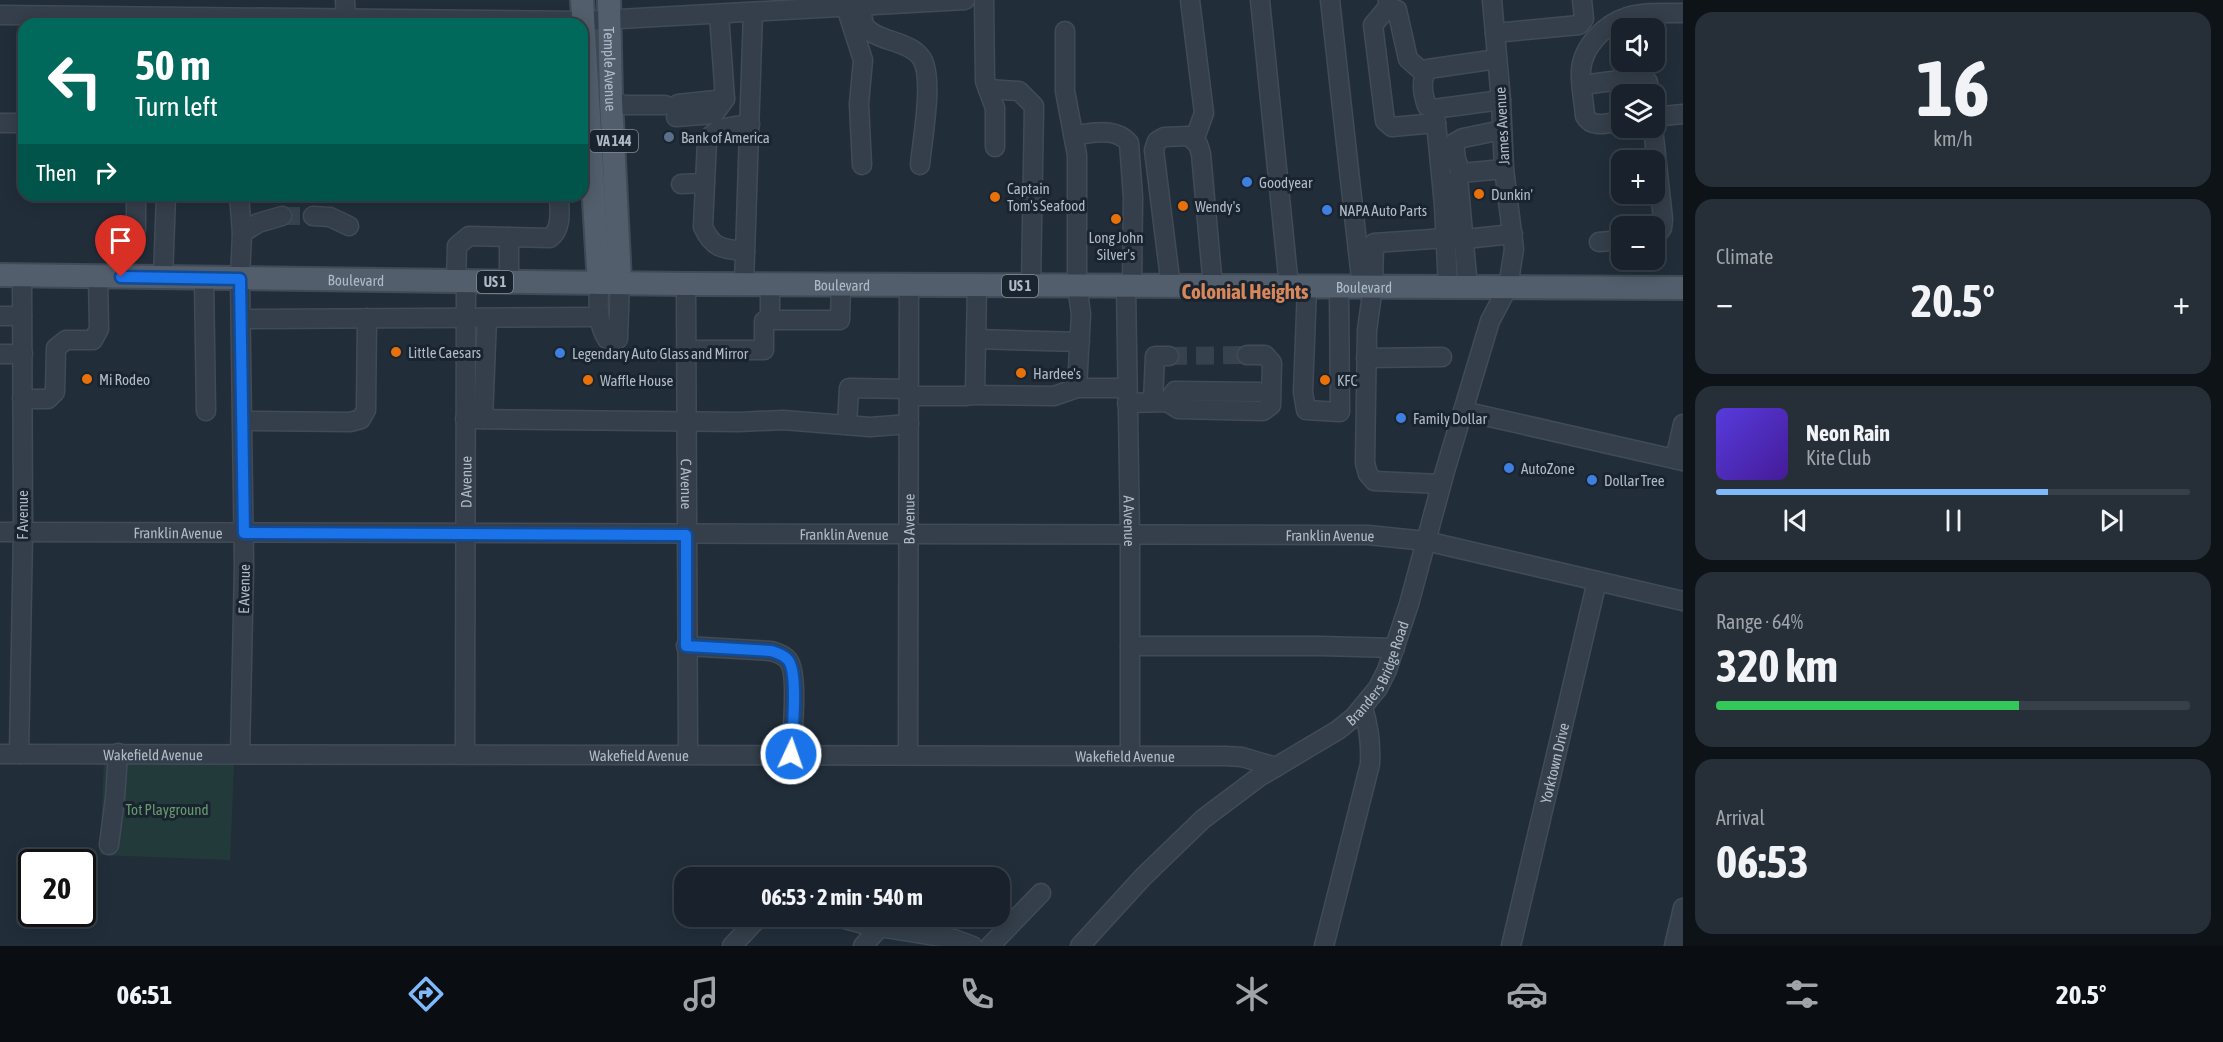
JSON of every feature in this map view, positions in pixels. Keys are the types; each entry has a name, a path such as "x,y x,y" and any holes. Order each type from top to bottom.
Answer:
{"main road":[{"name":"Temple Avenue","path":"609,283 617,190 616,106 610,10"},
{"name":"Temple Avenue","path":"588,142 609,283"},
{"name":"Boulevard","path":"11,276 770,285 1683,288"}],"street":[{"path":"345,0 346,18"},
{"path":"549,18 582,10 719,14 845,5 965,0"},
{"path":"984,0 985,81 994,100 995,147"},
{"path":"1190,0 1204,113 1194,141"},
{"path":"1260,0 1298,287 1306,411 1340,412 1338,287"},
{"path":"1330,0 1367,287 1365,463 1368,474 1374,481 1441,484"},
{"name":"James Avenue","path":"1492,0 1501,100 1504,169 1514,249 1508,287"},
{"path":"1495,33 1579,25 1584,19 1582,0"},
{"path":"1425,74 1408,59 1397,10 1388,3 1373,25 1385,121 1392,127 1501,100"},
{"path":"845,5 869,31 906,45 922,59 927,72 927,86 920,165"},
{"path":"845,5 863,60 859,104 862,165"},
{"path":"744,284 753,12"},
{"path":"1611,123 1596,125 1588,122 1586,116 1581,70 1588,45 1610,26 1627,17 1658,13 1683,14"},
{"path":"616,106 625,112 724,98 719,14"},
{"path":"0,15 101,18"},
{"path":"1065,31 1065,91 1077,155 1077,286 1081,315 1077,388"},
{"path":"1458,287 1446,238 1435,116 1427,106 1425,99 1425,74 1428,69 1497,59"},
{"path":"1582,85 1636,76 1643,77 1648,84"},
{"path":"988,90 1019,91 1034,106 1031,286"},
{"path":"1665,116 1683,114"},
{"path":"0,123 18,123"},
{"path":"745,251 721,249 708,239 703,227 707,140 713,132 750,124"},
{"path":"1458,287 1465,239 1458,178 1461,173 1454,143 1463,138 1502,130"},
{"name":"A Avenue","path":"1073,135 1114,132 1123,136 1129,143 1133,197 1127,396 1130,535 1130,756"},
{"path":"1171,287 1154,150 1157,141 1164,137 1189,136 1198,144 1201,154 1213,287"},
{"path":"1654,138 1663,216"},
{"path":"1461,173 1504,169"},
{"path":"681,184 705,183"},
{"path":"22,399 48,399 55,392 56,348 66,340 93,339 99,329 110,277 129,230 135,201"},
{"path":"163,278 166,201"},
{"name":"E Avenue","path":"239,201 242,233 240,279 244,533 240,754"},
{"name":"D Avenue","path":"465,754 465,533 474,419 475,367 457,246 469,236 550,238 556,234 558,226 558,201"},
{"path":"242,233 258,223 282,216"},
{"path":"313,216 330,218 349,226"},
{"path":"1465,239 1513,234"},
{"path":"509,237 509,282"},
{"path":"1367,287 1374,243 1446,238"},
{"path":"1599,242 1611,241"},
{"name":"F Avenue","path":"11,276 22,316 23,532 19,754"},
{"path":"204,279 206,411"},
{"path":"609,283 618,339 607,339 602,331 599,317 609,283"},
{"name":"C Avenue","path":"686,284 688,754"},
{"path":"770,285 770,320"},
{"path":"686,350 764,351 764,321 840,320 840,285"},
{"name":"B Avenue","path":"908,755 909,285"},
{"path":"972,395 975,391 976,286"},
{"name":"Branders Bridge Road","path":"1080,946 1176,843 1224,802 1276,767 1338,730 1363,708 1378,688 1395,648 1490,321 1508,287"},
{"path":"0,316 22,316"},
{"path":"241,319 599,317"},
{"path":"243,422 351,422 361,419 366,410 367,318"},
{"path":"475,367 487,318"},
{"path":"976,339 1080,342"},
{"path":"0,354 22,354"},
{"path":"847,425 849,388 972,395 1054,396 1077,388 1160,402 1178,409 1263,411 1271,405 1272,363 1265,355 1247,355"},
{"path":"1160,402 1155,356 1169,356"},
{"path":"1366,358 1442,357"},
{"path":"1160,402 1174,391 1259,393"},
{"path":"1463,411 1679,460 1683,424"},
{"path":"474,419 783,420 884,427 909,424"},
{"name":"Franklin Avenue","path":"0,532 1368,535 1426,541 1683,602"},
{"name":"Yorktown Drive","path":"1511,946 1597,581"},
{"path":"686,646 771,651 787,659 794,676 791,754"},
{"path":"1130,646 1395,648"},
{"path":"1324,946 1370,764 1369,728 1363,708"},
{"path":"109,844 118,753"},
{"name":"Wakefield Avenue","path":"0,754 791,754 1242,757 1276,767"},
{"path":"990,946 1041,893"},
{"path":"1674,946 1683,908"},
{"path":"732,946 750,927"},
{"path":"863,946 880,927 954,939 973,946"}],"green space":[{"name":"Tot Playground","path":"104,759 234,764 230,860 100,855"}],"tunnel":[{"path":"282,216 313,216"},
{"path":"1169,356 1247,355"}],"place":[{"name":"Bank of America","path":"669,137"},
{"name":"Goodyear","path":"1247,182"},
{"name":"Dunkin'","path":"1479,194"},
{"name":"Captain Tom's Seafood","path":"995,197"},
{"name":"Wendy's","path":"1183,206"},
{"name":"NAPA Auto Parts","path":"1327,210"},
{"name":"Long John Silver's","path":"1116,219"},
{"name":"Little Caesars","path":"396,352"},
{"name":"Legendary Auto Glass and Mirror","path":"560,353"},
{"name":"Hardee's","path":"1021,373"},
{"name":"Mi Rodeo","path":"87,379"},
{"name":"Waffle House","path":"588,380"},
{"name":"KFC","path":"1325,380"},
{"name":"Family Dollar","path":"1401,418"},
{"name":"AutoZone","path":"1509,468"},
{"name":"Dollar Tree","path":"1592,480"}],"district":[{"name":"Colonial Heights","path":"1245,291"}],"route":[{"path":"121,277 240,279 244,533 686,535 686,646 771,651 787,659 794,676 791,754"}]}
